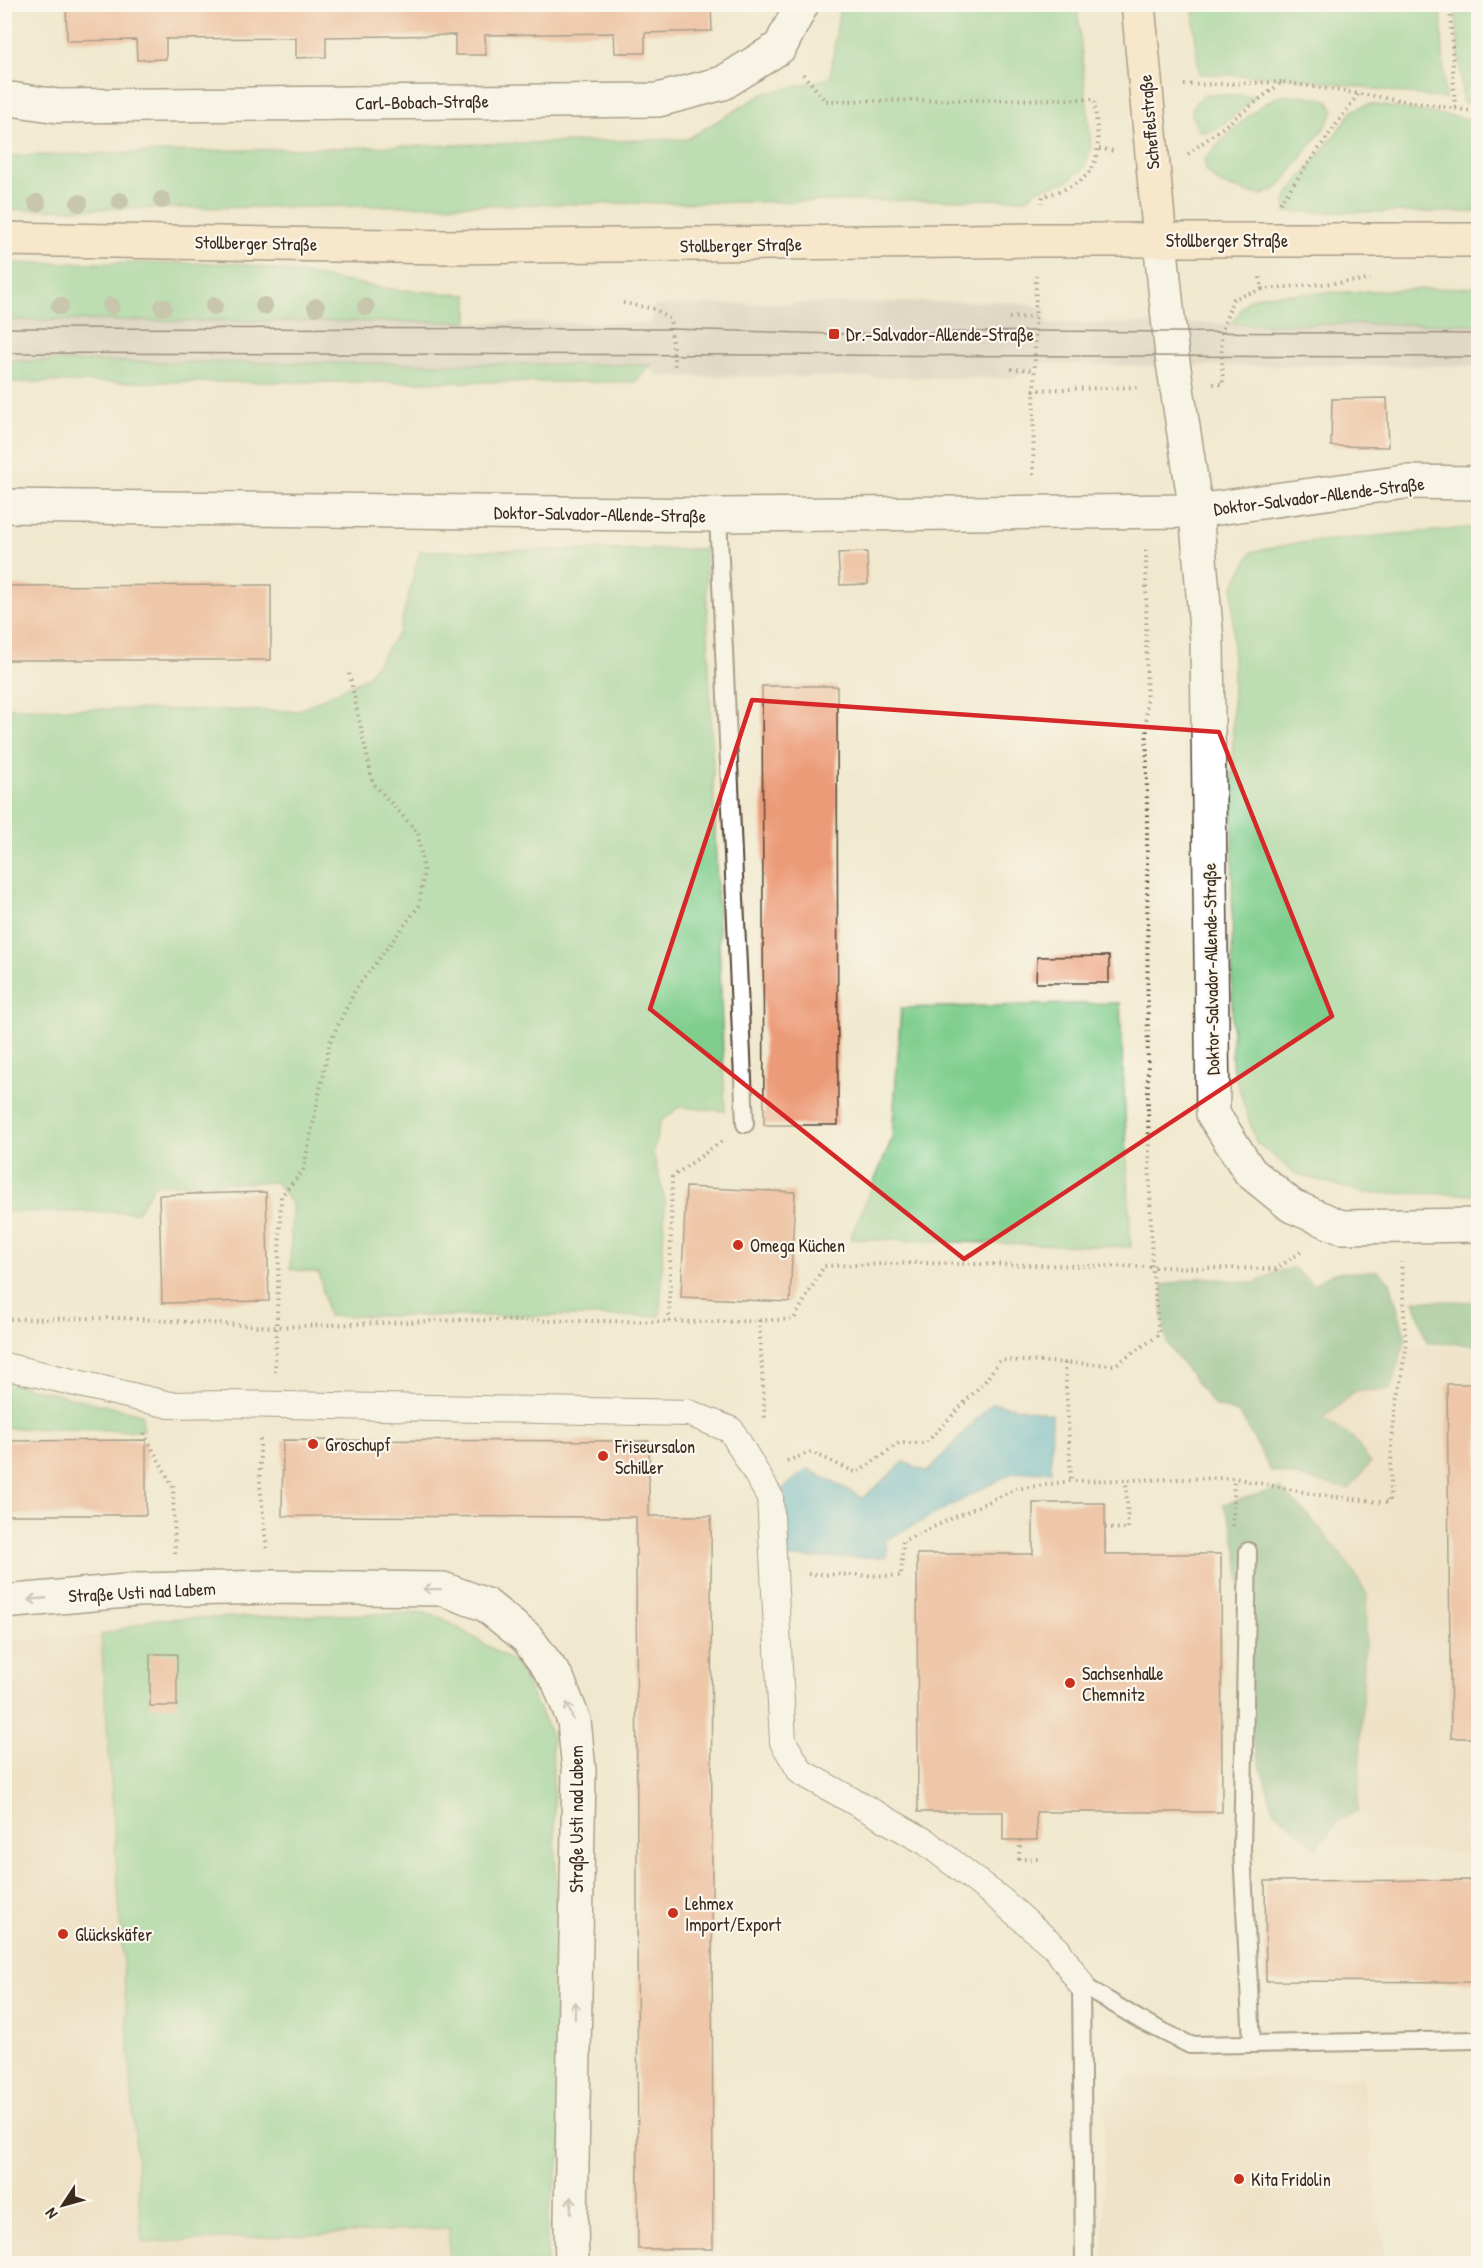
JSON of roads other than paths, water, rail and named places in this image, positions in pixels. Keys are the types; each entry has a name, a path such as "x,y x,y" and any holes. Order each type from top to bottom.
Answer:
{"main road":[{"name":"Scheffelstraße","path":"1138,4 1160,240"},
{"name":"Stollberger Straße","path":"4,239 447,247 1038,240 1479,240"}],"street":[{"name":"Carl-Bobach-Straße","path":"4,98 58,106 658,100 723,83 780,47 802,4"},
{"name":"Doktor-Salvador-Allende-Straße","path":"1160,240 1171,344 1196,511 1207,641 1213,1114 1250,1172 1292,1206 1341,1227 1479,1225"},
{"name":"Doktor-Salvador-Allende-Straße","path":"4,506 717,515 1196,511 1405,482 1479,483"},
{"path":"4,1366 170,1405 689,1413 731,1430 770,1497 783,1742 801,1772 926,1842 1002,1900 1057,1949 1082,1984"},
{"name":"Straße Usti nad Labem","path":"4,1602 137,1590 270,1587 443,1589 486,1605 527,1638 558,1680 574,1720 579,1770 572,2264"}],"lane":[{"path":"717,515 745,1124"},
{"path":"1248,1551 1242,1851 1252,2043"},
{"path":"1082,1984 1140,2020 1190,2044 1479,2040"},
{"path":"1082,1984 1084,2264"}],"water":[{"path":"992,1403 1052,1414 1051,1471 1012,1473 886,1540 887,1557 788,1558 783,1488 808,1469 863,1498 904,1462 927,1472"}],"tram line":[{"path":"4,328 672,329 834,334 1034,331 1478,334"},
{"path":"4,353 1478,357"}],"place":[{"name":"Dr.-Salvador-Allende-Straße","path":"834,334"},
{"name":"Omega Küchen","path":"738,1245"},
{"name":"Groschupf","path":"313,1444"},
{"name":"Friseursalon Schiller","path":"603,1456"},
{"name":"Sachsenhalle Chemnitz","path":"1070,1683"},
{"name":"Lehmex Import/Export","path":"673,1913"},
{"name":"Glückskäfer","path":"63,1934"},
{"name":"Kita Fridolin","path":"1239,2179"}]}
